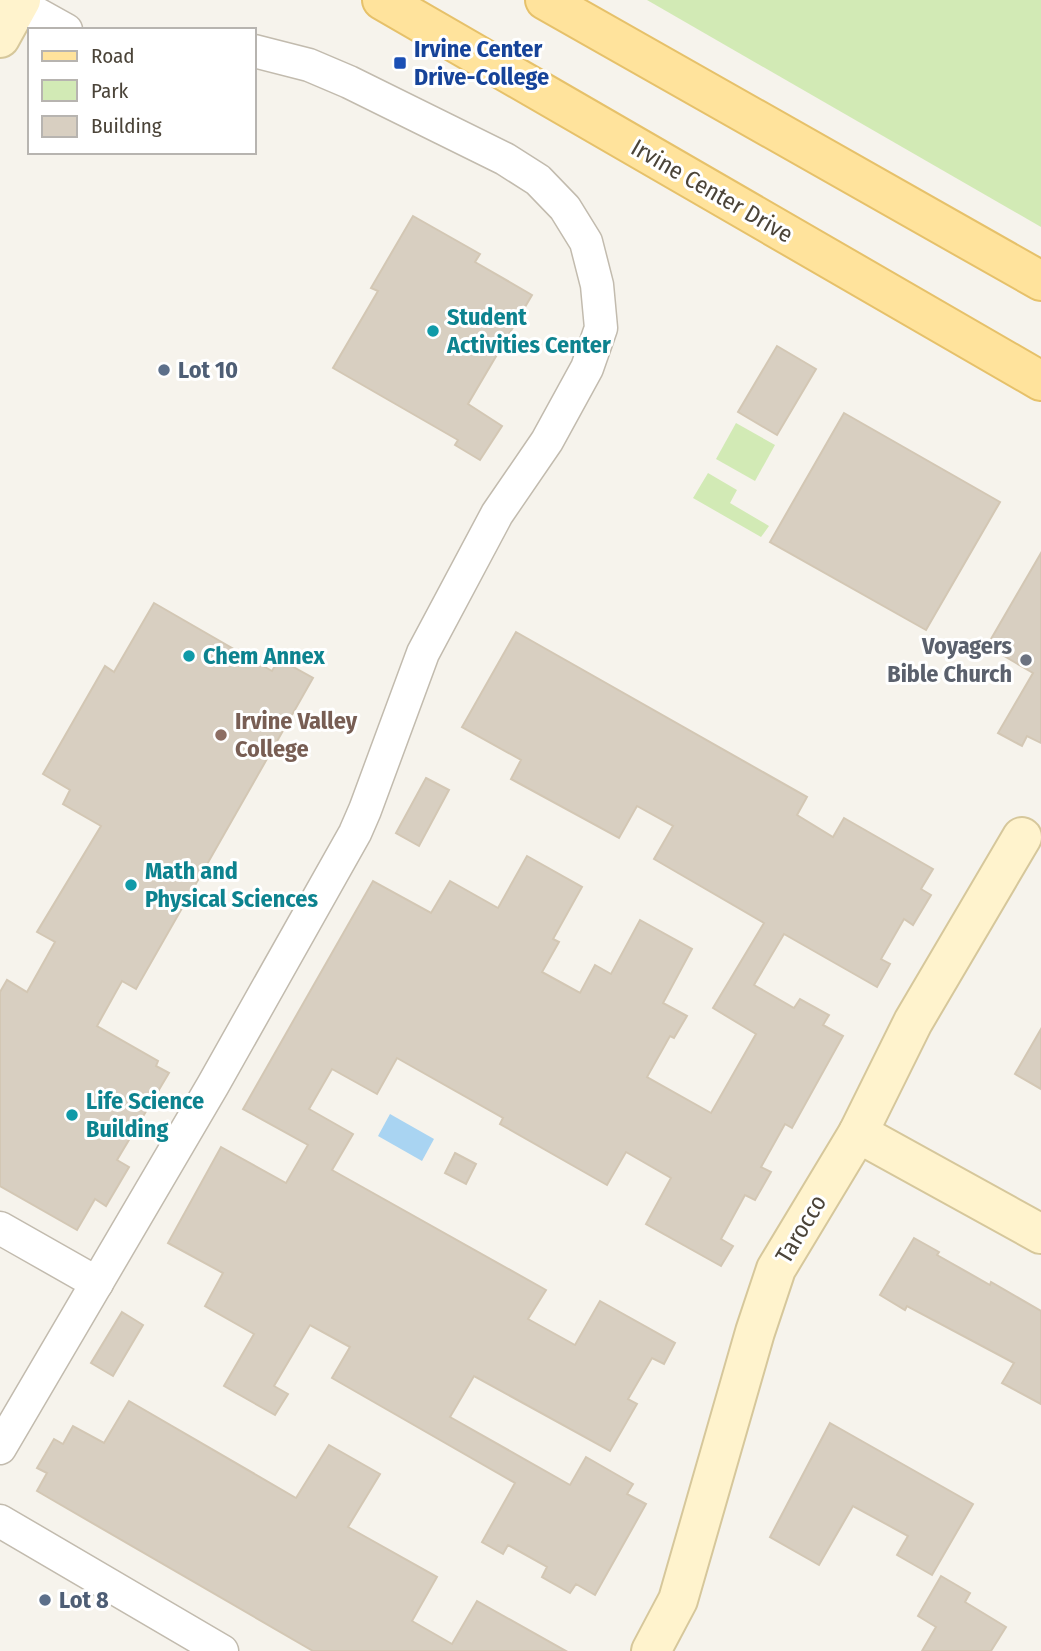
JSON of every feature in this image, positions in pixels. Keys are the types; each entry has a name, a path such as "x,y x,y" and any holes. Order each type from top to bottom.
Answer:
{"main road":[{"name":"Irvine Center Drive","path":"382,0 1041,381"},
{"path":"545,0 1041,281"}],"street":[{"path":"0,38 18,1 63,28"},
{"path":"0,1448 213,1084 355,833 424,653 498,514 547,441 587,368 601,328 597,285 586,242 565,208 538,180 505,159 349,82 309,65 256,52"},
{"name":"Tarocco","path":"651,1651 678,1601 755,1332 776,1269 858,1133 913,1022 1022,837"},
{"path":"858,1133 1041,1234"},
{"path":"0,1228 97,1283"},
{"path":"0,1521 222,1651"}],"green space":[{"path":"647,0 1041,0 1041,227"},
{"path":"736,423 775,445 755,481 716,459"},
{"path":"708,473 737,490 730,503 769,526 761,537 693,498"}],"water":[{"path":"390,1114 434,1139 422,1161 378,1136"}],"building":[{"name":"Student Activities Center","path":"413,216 480,254 475,262 532,295 468,404 502,426 480,460 455,445 458,440 333,368 378,291 371,288"},
{"path":"777,346 816,369 777,435 738,412"},
{"path":"844,413 1000,502 926,630 770,542"},
{"name":"Voyagers Bible Church","path":"1041,553 1041,743 1027,736 1022,746 998,733 1033,673 987,646"},
{"path":"154,603 272,671 279,659 313,678 136,989 122,981 97,1026 158,1061 156,1066 169,1073 117,1160 129,1167 106,1206 95,1199 77,1230 0,1186 0,992 7,980 27,992 55,942 37,932 101,826 63,804 70,790 43,774 105,666 114,672"},
{"path":"516,632 807,797 797,815 833,837 844,818 933,869 921,889 931,895 913,925 904,919 881,959 890,964 877,987 784,934 754,985 794,1008 800,999 829,1015 823,1025 843,1036 792,1128 785,1124 761,1167 771,1172 755,1200 745,1195 721,1239 733,1246 721,1266 646,1224 671,1178 626,1152 607,1185 500,1124 503,1118 397,1058 377,1094 332,1069 309,1109 353,1134 332,1170 546,1290 528,1319 575,1345 600,1301 675,1343 664,1364 652,1358 628,1399 637,1404 610,1451 474,1376 450,1417 570,1485 586,1457 633,1484 627,1494 646,1504 595,1595 576,1584 570,1593 542,1577 547,1567 508,1545 503,1554 482,1542 515,1483 332,1378 350,1347 310,1325 274,1386 288,1394 275,1415 224,1386 254,1334 205,1306 223,1273 168,1243 221,1147 286,1183 308,1145 243,1109 373,881 431,913 450,881 498,908 527,856 582,887 553,939 559,942 542,972 580,993 595,965 611,974 640,920 692,949 663,1003 687,1016 674,1038 670,1036 647,1077 711,1113 756,1034 713,1008 764,923 654,859 673,826 637,806 619,838 511,779 521,760 462,727"},
{"path":"426,778 449,790 419,846 396,833"},
{"path":"1041,1029 1041,1089 1015,1074"},
{"path":"455,1153 476,1164 466,1184 445,1173"},
{"path":"914,1238 939,1252 937,1255 1041,1311 1041,1404 1002,1383 1014,1363 907,1306 905,1310 880,1295"},
{"path":"122,1312 143,1325 113,1376 91,1363"},
{"path":"129,1401 296,1498 329,1445 380,1474 348,1527 437,1577 412,1621 452,1644 477,1601 566,1651 313,1651 37,1491 47,1473 37,1468 54,1439 63,1444 73,1426 104,1443"},
{"path":"830,1423 973,1504 932,1575 897,1555 908,1536 853,1506 819,1565 770,1537"},
{"path":"941,1576 970,1593 965,1602 1006,1627 991,1651 922,1651 936,1627 918,1616"}],"place":[{"name":"Irvine Center Drive-College","path":"400,63"},
{"name":"Student Activities Center","path":"433,331"},
{"name":"Lot 10","path":"164,370"},
{"name":"Chem Annex","path":"189,656"},
{"name":"Voyagers Bible Church","path":"1026,660"},
{"name":"Irvine Valley College","path":"221,735"},
{"name":"Math and Physical Sciences","path":"131,885"},
{"name":"Life Science Building","path":"72,1115"},
{"name":"Lot 8","path":"45,1600"}]}
